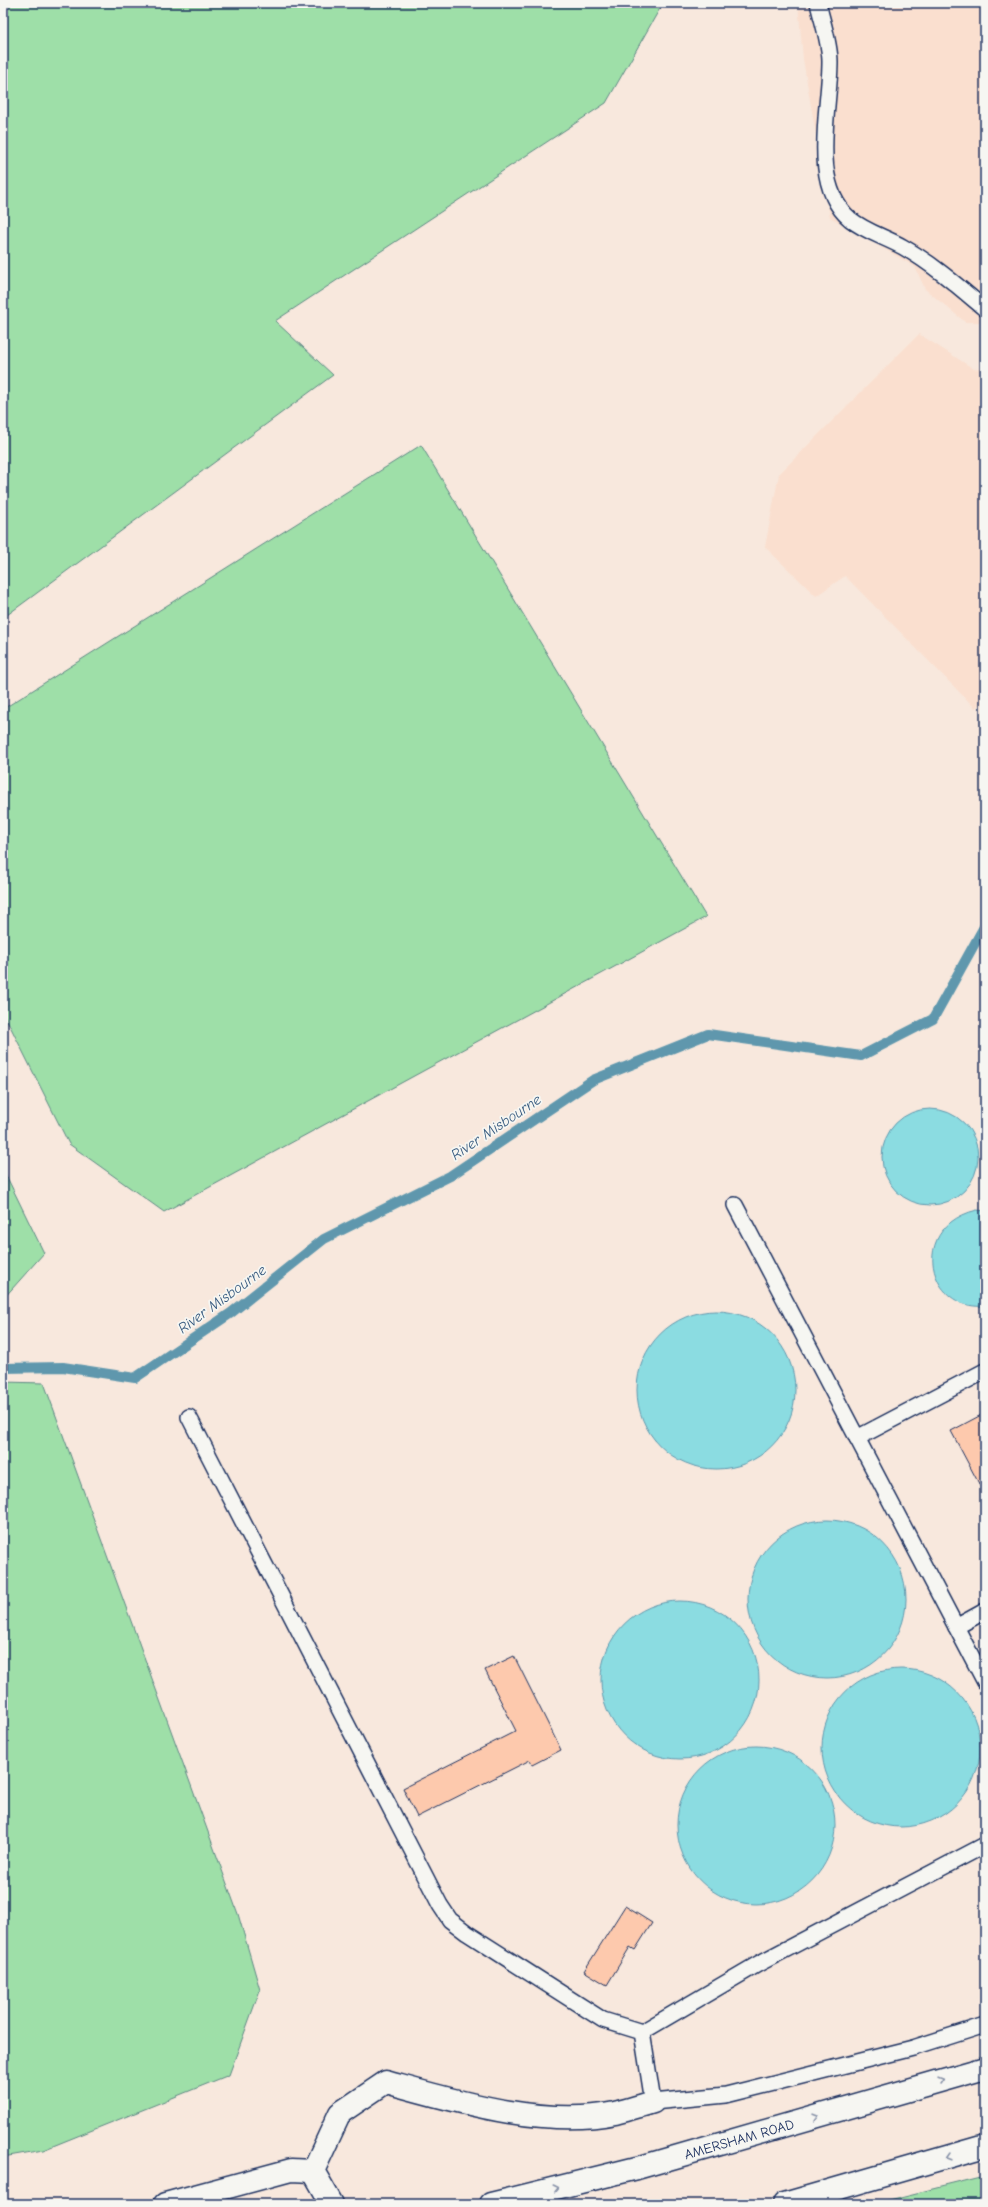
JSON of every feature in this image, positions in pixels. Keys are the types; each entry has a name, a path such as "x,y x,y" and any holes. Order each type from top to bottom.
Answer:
{"main road":[{"name":"AMERSHAM ROAD","path":"491,2204 637,2168 985,2068"},
{"path":"313,2171 340,2113 386,2082 481,2108 565,2118 614,2113 653,2102"},
{"path":"784,2204 985,2146"},
{"path":"165,2204 292,2170 313,2171"},
{"path":"313,2171 332,2204"}],"lane":[{"path":"818,3 830,60 825,139 826,166 834,200 850,218 875,235 903,247 956,284 985,309"},
{"path":"736,1205 985,1682"},
{"path":"857,1438 985,1371"},
{"path":"189,1416 440,1905 450,1920 603,2020 642,2032 758,1964 985,1845"},
{"path":"956,1627 985,1611"},
{"path":"642,2032 653,2102 726,2095 914,2048 985,2025"}],"shaded area":[{"path":"798,3 985,3 985,324 983,322 965,322 925,289 915,267 830,217 803,59"},
{"path":"919,334 974,369 985,367 985,701 975,708 845,576 816,596 765,547 779,474"}],"green space":[{"path":"3,3 663,3 606,103 275,321 333,375 3,618"},
{"path":"421,445 706,917 164,1212 69,1144 3,1012 3,709"},
{"path":"3,1169 44,1253 3,1299"},
{"path":"3,1382 44,1383 238,1914 260,1990 229,2075 43,2150 3,2157"},
{"path":"985,2176 985,2204 872,2204"}],"water":[{"path":"930,1109 948,1113 957,1117 964,1123 970,1130 974,1139 978,1157 974,1175 970,1184 964,1191 957,1197 948,1201 930,1205 912,1201 903,1197 896,1191 890,1184 886,1175 882,1157 886,1139 890,1130 896,1123 903,1117 912,1113"},
{"path":"977,1210 985,1211 985,1306 965,1304 950,1296 939,1283 933,1267 934,1249 941,1233 955,1219"},
{"path":"708,1311 724,1311 753,1320 772,1334 782,1346 789,1360 795,1382 795,1398 789,1420 782,1434 772,1446 760,1456 746,1463 724,1469 708,1469 686,1463 672,1456 660,1446 650,1434 643,1420 637,1398 637,1382 643,1360 650,1346 660,1334 672,1324 686,1317"},
{"path":"827,1520 857,1526 871,1533 883,1543 893,1555 900,1569 906,1599 900,1629 893,1643 883,1655 871,1665 857,1672 827,1678 797,1672 783,1665 771,1655 761,1643 754,1629 748,1599 754,1569 761,1555 771,1543 783,1533 797,1526"},
{"path":"672,1601 688,1601 717,1610 736,1624 746,1636 753,1650 759,1672 759,1688 753,1710 746,1724 736,1736 724,1746 710,1753 688,1759 672,1759 650,1753 636,1746 624,1736 614,1724 607,1710 601,1688 601,1672 607,1650 614,1636 624,1624 636,1614 650,1607"},
{"path":"893,1669 909,1669 924,1672 938,1678 957,1692 967,1704 977,1725 980,1748 977,1771 967,1792 957,1804 945,1814 924,1824 909,1827 893,1827 878,1824 857,1814 845,1804 835,1792 825,1771 822,1756 822,1740 825,1725 835,1704 845,1692 857,1682 878,1672"},
{"path":"748,1746 764,1746 779,1749 793,1755 812,1769 822,1781 832,1802 835,1825 832,1848 822,1869 812,1881 800,1891 779,1901 764,1904 748,1904 733,1901 712,1891 700,1881 690,1869 680,1848 677,1833 677,1817 680,1802 690,1781 700,1769 712,1759 733,1749"}],"building":[{"path":"985,1413 985,1495 951,1431"},
{"path":"514,1656 561,1750 532,1765 530,1760 417,1817 403,1788 516,1731 485,1670"},
{"path":"625,1906 652,1923 635,1950 630,1947 607,1985 584,1971"}],"waterway":[{"name":"River Misbourne","path":"3,1368 63,1367 135,1378 231,1313 324,1239 450,1176 593,1080 708,1034 861,1056 933,1019 985,925"}]}
